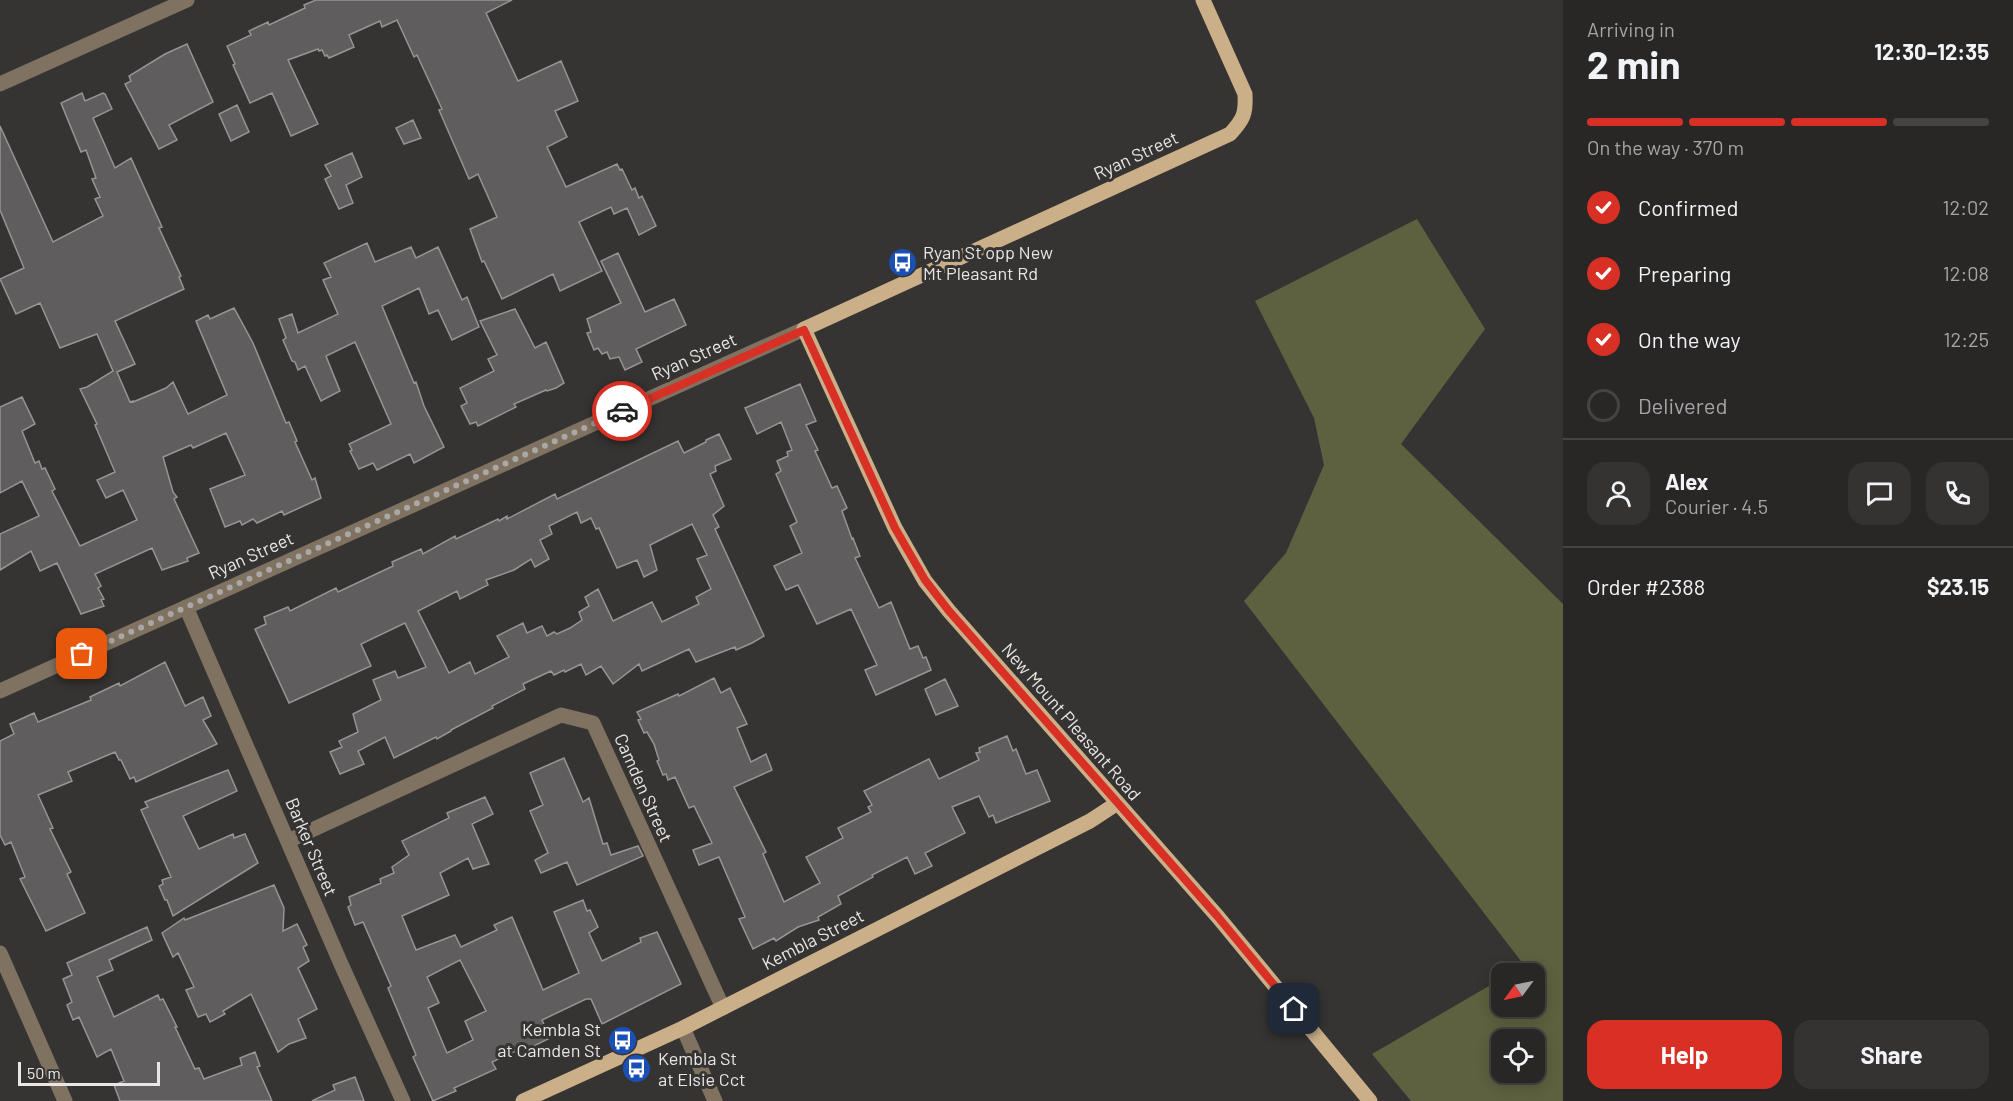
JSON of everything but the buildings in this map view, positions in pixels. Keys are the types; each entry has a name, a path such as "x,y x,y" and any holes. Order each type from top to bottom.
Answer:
{"main road":[{"name":"Ryan Street","path":"804,330 1230,134 1241,123 1246,110 1245,94 1203,0"},
{"name":"New Mount Pleasant Road","path":"804,330 895,528 925,580 949,611 1116,804 1218,917 1370,1101"},
{"name":"Kembla Street","path":"523,1101 723,1008 1090,821 1116,804"}],"street":[{"path":"0,84 187,0"},
{"name":"Ryan Street","path":"0,691 804,330"},
{"name":"Barker Street","path":"186,607 403,1101"},
{"name":"Camden Street","path":"288,842 561,715 593,723 723,1008"},
{"path":"0,953 65,1101"},
{"path":"683,1028 715,1101"}],"green space":[{"path":"1417,219 1485,329 1401,444 1563,604 1563,1101 1411,1101 1372,1054 1491,985 1491,1017 1545,1017 1545,963 1522,963 1244,601 1286,553 1324,465 1314,418 1255,301"}],"way so far":[{"path":"82,654 622,411"}],"place":[{"name":"Ryan St opp New Mt Pleasant Rd","path":"902,263"},
{"name":"Kembla St at Camden St","path":"622,1040"},
{"name":"Kembla St at Elsie Cct","path":"637,1069"}],"route":[{"path":"622,411 804,330 895,528 925,580 949,611 1116,804 1218,917 1294,1009"}]}
